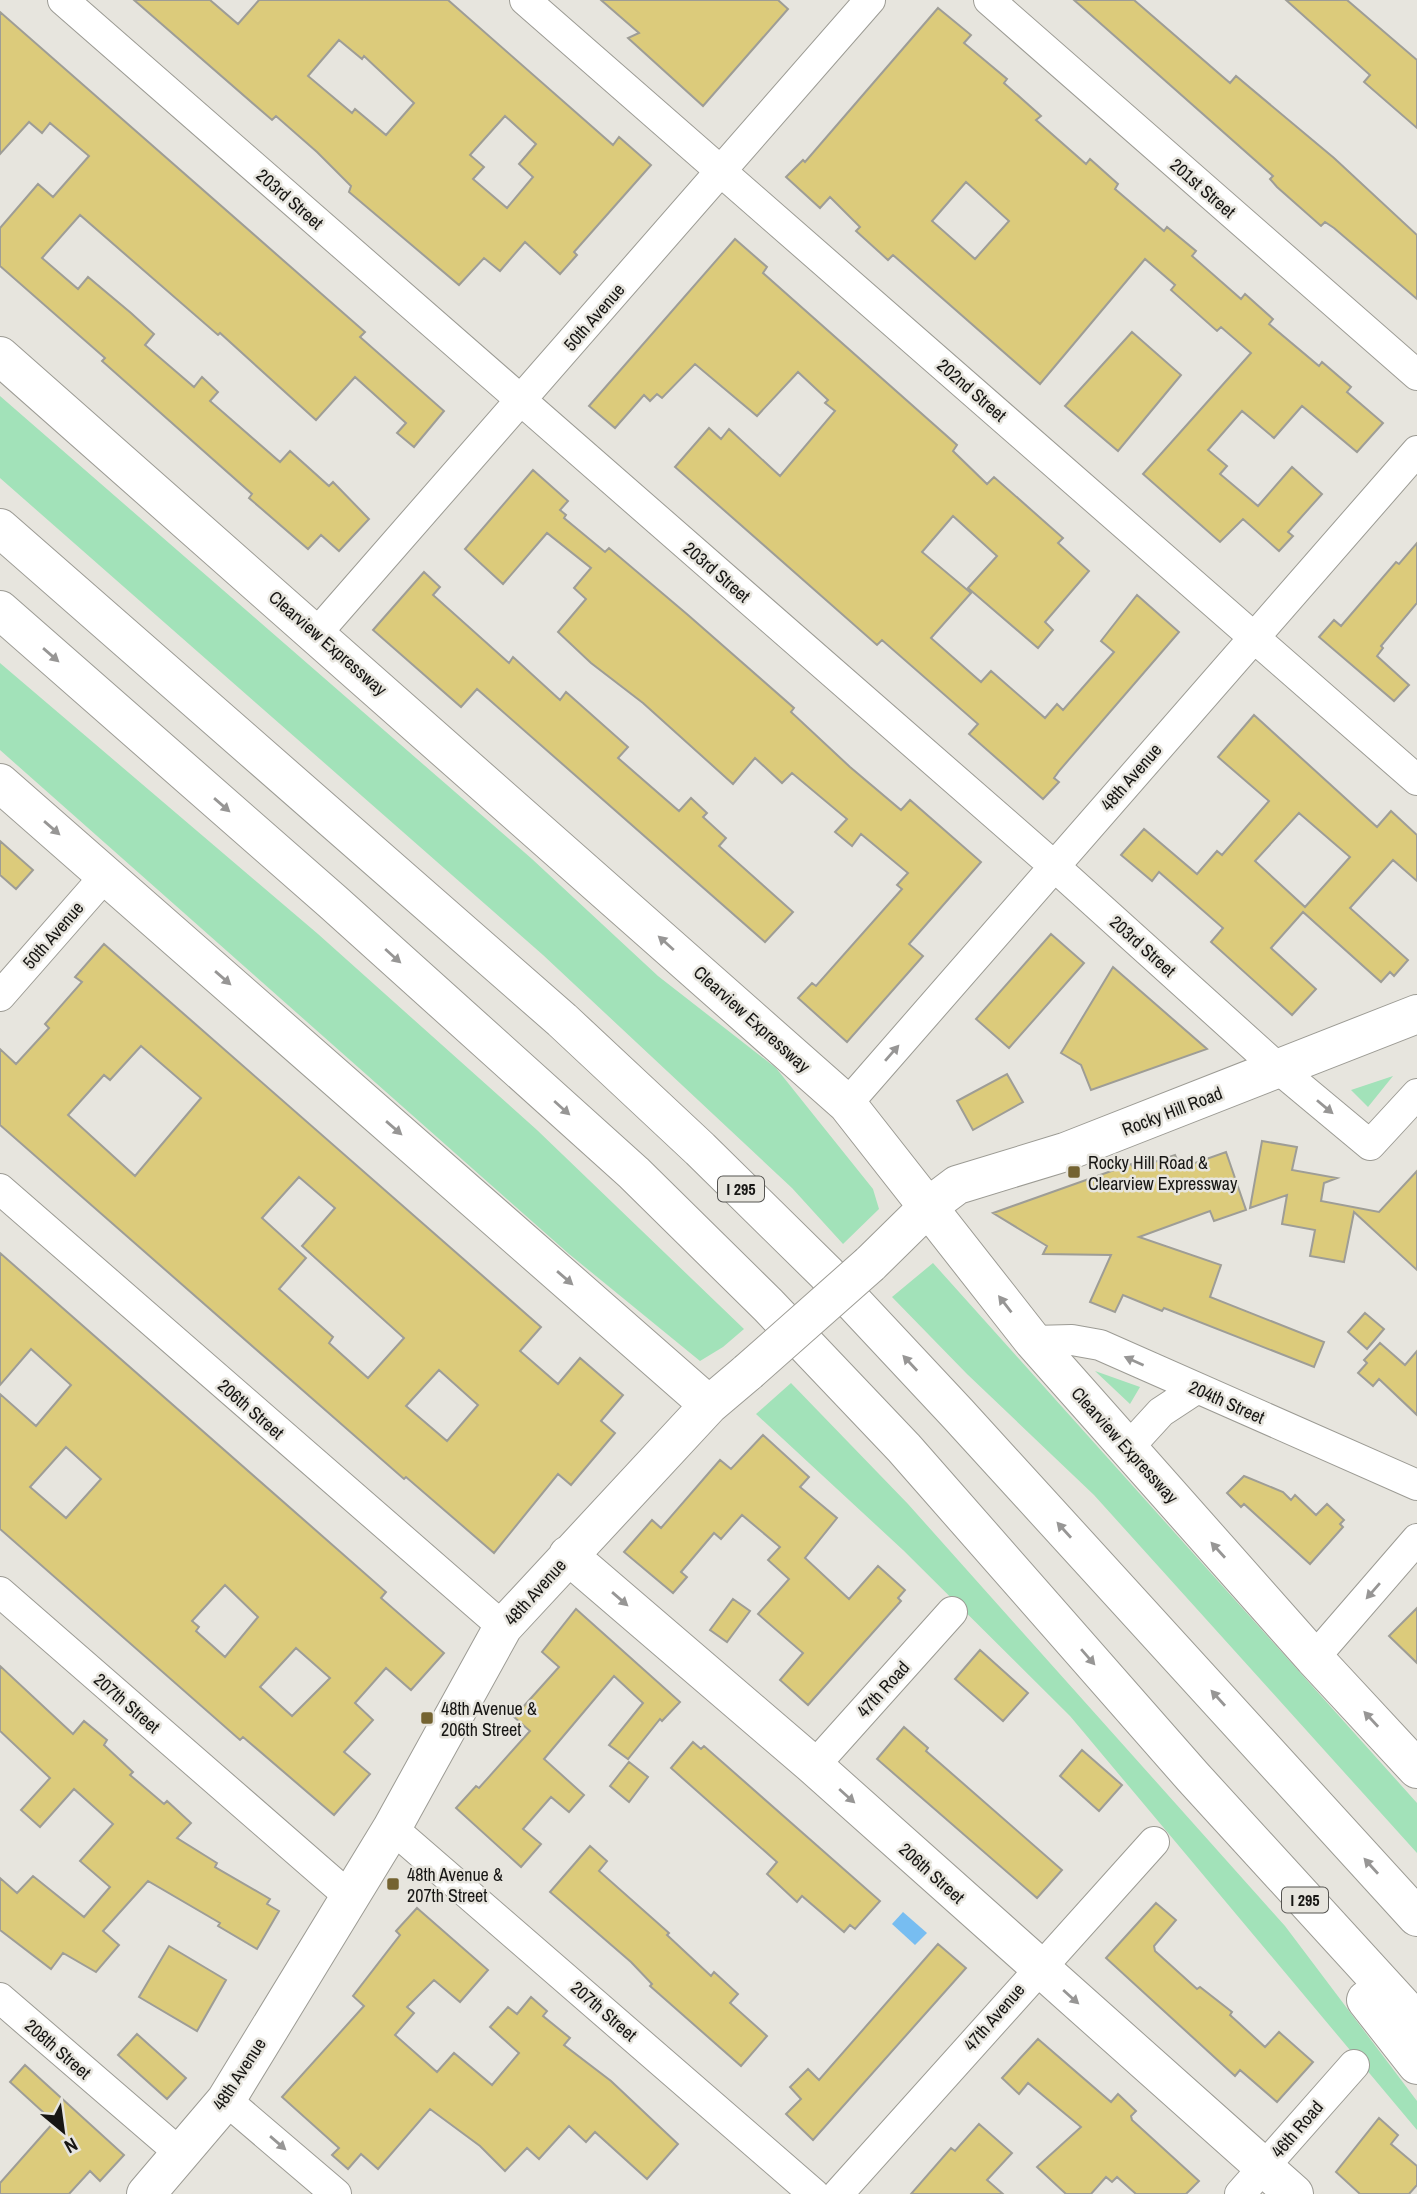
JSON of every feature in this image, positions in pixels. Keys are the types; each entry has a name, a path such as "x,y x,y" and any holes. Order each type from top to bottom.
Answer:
{"main road":[{"name":"Clearview Expressway","path":"0,356 317,633 847,1104 1033,1341 1314,1658 1417,1769"},
{"name":"I 295","path":"0,528 562,1020 700,1149 826,1273 948,1403 1417,1917"},
{"name":"I 295","path":"0,610 333,902 634,1173 768,1305 904,1448 1193,1777 1417,2022"},
{"path":"0,783 709,1405"},
{"name":"Rocky Hill Road","path":"929,1206 957,1185 1065,1152 1280,1070 1417,1014"},
{"name":"48th Avenue","path":"146,2194 226,2100 392,1828 503,1627 709,1405 870,1264 929,1206"},
{"name":"206th Street","path":"568,1555 814,1766 1038,1968 1252,2181 1294,2194"},
{"path":"1193,1777 1417,2065"}],"street":[{"name":"203rd Street","path":"63,0 1054,866 1280,1070 1370,1145 1417,1094"},
{"name":"202nd Street","path":"525,0 1417,780"},
{"name":"50th Avenue","path":"317,633 870,0"},
{"name":"201st Street","path":"989,0 1417,375"},
{"name":"48th Avenue","path":"847,1104 1417,451"},
{"name":"50th Avenue","path":"0,996 106,875"},
{"name":"206th Street","path":"0,1189 503,1627"},
{"name":"204th Street","path":"1033,1341 1086,1341 1417,1485"},
{"path":"1128,1448 1161,1412 1196,1388"},
{"path":"1314,1658 1417,1539"},
{"name":"207th Street","path":"0,1592 350,1897"},
{"name":"47th Road","path":"814,1766 952,1612"},
{"name":"207th Street","path":"392,1828 814,2194"},
{"name":"47th Avenue","path":"838,2194 1038,1968 1154,1842"},
{"name":"208th Street","path":"0,1997 181,2154"},
{"name":"46th Road","path":"1252,2181 1354,2065"},
{"path":"226,2100 336,2194"}],"green space":[{"path":"0,396 532,859 658,976 776,1068 873,1189 879,1209 843,1244 792,1188 543,955 0,478"},
{"path":"0,663 318,934 537,1130 744,1329 723,1347 700,1361 569,1254 0,750"},
{"path":"1393,1076 1368,1107 1351,1090"},
{"path":"933,1263 1417,1803 1417,1853 1094,1495 967,1374 892,1297"},
{"path":"1095,1371 1140,1387 1130,1404"},
{"path":"791,1383 908,1504 1285,1926 1417,2101 1417,2130 1070,1716 903,1550 756,1414"}],"water":[{"path":"903,1912 927,1933 915,1945 892,1924"}],"building":[{"path":"134,0 210,0 238,24 259,0 448,0 613,145 619,137 651,165 574,252 577,255 560,274 525,242 500,271 484,258 459,285 349,192 351,186 317,152 276,116 272,120","holes":["339,40 362,59 364,56 414,103 386,135 355,109 352,113 308,76","505,116 536,144 519,164 533,177 507,208 473,179 484,167 470,155"]},
{"path":"601,0 778,0 788,9 703,106 628,38 639,33"},
{"path":"1074,0 1134,0 1230,83 1236,76 1334,158 1417,235 1417,299 1334,228 1325,222 1321,226 1277,187 1270,179 1273,176"},
{"path":"1286,0 1347,0 1417,60 1417,128 1364,82 1370,75"},
{"path":"938,8 971,35 964,43 1007,79 1004,83 1041,116 1036,120 1086,164 1090,159 1118,184 1115,189 1164,231 1167,227 1196,251 1192,256 1241,299 1245,294 1273,319 1269,324 1319,366 1322,362 1351,387 1347,392 1383,423 1357,452 1302,406 1274,438 1242,411 1208,450 1227,466 1220,474 1258,506 1292,467 1322,494 1288,532 1293,536 1279,551 1243,519 1220,542 1143,474 1251,353 1221,327 1217,331 1171,290 1175,285 1145,259 1040,384 893,255 888,260 856,231 860,227 830,197 820,208 786,177 803,160 805,162","holes":["966,182 1009,221 975,259 932,221"]},
{"path":"0,12 365,332 360,337 444,411 414,447 397,433 406,423 355,377 316,420 220,333 218,335 80,215 42,258 78,289 88,277 131,313 154,334 145,345 194,387 202,377 218,392 210,401 280,462 290,451 329,486 333,482 369,519 339,551 321,535 308,549 249,498 252,494 102,361 105,358 0,266 0,228 38,184 53,197 89,156 50,123 42,133 29,122 0,154"},
{"path":"735,239 767,267 763,273 957,445 953,451 987,484 994,477 1063,538 1058,543 1089,571 1045,622 1053,630 1038,648 968,588 997,556 953,516 922,552 971,593 931,638 981,682 991,671 1045,718 1057,704 1063,710 1114,652 1101,641 1137,595 1179,632 1059,771 1054,778 1059,782 1043,799 969,734 978,724 882,640 877,645 675,467 709,428 721,439 729,429 780,476 835,411 825,403 828,400 798,372 757,416 695,364 662,398 657,394 650,401 644,395 615,428 589,406"},
{"path":"1132,332 1181,375 1118,451 1065,406"},
{"path":"533,470 568,501 560,510 566,515 564,518 605,552 609,548 688,615 794,708 791,712 901,810 910,800 981,862 909,944 923,956 847,1042 798,998 812,983 816,986 902,889 897,885 908,873 861,834 852,846 835,832 847,819 792,773 782,783 755,758 733,784 643,703 591,663 558,632 586,599 574,588 591,568 547,533 503,584 465,549"},
{"path":"1417,543 1417,603 1381,646 1383,648 1377,656 1409,685 1394,701 1319,637 1334,620 1341,626 1396,562 1399,564"},
{"path":"424,572 440,587 433,595 509,663 513,657 560,700 566,692 628,747 618,758 679,811 691,798 707,813 703,817 726,838 719,846 793,912 765,942 477,689 461,707 373,630"},
{"path":"1254,715 1377,827 1391,811 1417,835 1417,881 1393,860 1350,908 1408,960 1394,976 1390,972 1381,982 1303,912 1271,948 1316,989 1292,1015 1211,942 1223,928 1159,872 1152,881 1121,855 1144,829 1197,874 1217,851 1222,855 1269,801 1218,757","holes":["1299,813 1350,857 1305,907 1255,861"]},
{"path":"0,841 33,870 16,889 0,875"},
{"path":"1051,934 1084,963 1009,1048 976,1019"},
{"path":"104,944 541,1327 520,1351 558,1384 580,1358 623,1395 601,1421 615,1433 571,1485 558,1474 494,1553 406,1477 404,1479 0,1125 0,1049 16,1064 49,1028 45,1024 82,982 75,977","holes":["141,1046 201,1098 135,1176 68,1115 104,1075 110,1080","299,1177 335,1208 302,1246 404,1338 368,1378 329,1343 333,1337 279,1289 306,1258 262,1218","439,1370 478,1405 447,1441 406,1406"]},
{"path":"1113,967 1207,1049 1091,1090 1081,1065 1061,1053"},
{"path":"1007,1074 1023,1102 973,1130 957,1101"},
{"path":"1262,1141 1297,1147 1292,1170 1337,1178 1324,1183 1321,1201 1379,1212 1417,1171 1417,1270 1354,1212 1344,1262 1310,1256 1315,1230 1282,1224 1287,1195 1250,1208"},
{"path":"1226,1152 1246,1210 1214,1221 1210,1211 1139,1237 1221,1265 1210,1297 1324,1342 1314,1367 1164,1308 1162,1311 1123,1295 1115,1312 1090,1302 1111,1255 1043,1254 1047,1246 993,1213 1131,1164 1134,1169 1175,1155 1181,1168"},
{"path":"0,1253 386,1592 381,1598 444,1653 411,1690 386,1668 355,1703 373,1720 344,1752 370,1774 334,1815 243,1737 240,1740 0,1529 0,1394 36,1426 71,1385 31,1349 0,1385","holes":["66,1447 101,1479 66,1518 30,1487","225,1585 258,1617 225,1657 196,1631 199,1627 192,1621","296,1648 330,1678 292,1716 260,1687"]},
{"path":"1365,1313 1384,1329 1367,1349 1348,1332"},
{"path":"1380,1343 1405,1365 1417,1351 1417,1415 1379,1379 1373,1386 1358,1373 1367,1363 1364,1360"},
{"path":"763,1435 809,1477 800,1487 837,1518 805,1558 849,1599 878,1566 905,1590 898,1598 901,1601 808,1705 780,1680 803,1653 758,1614 789,1579 768,1560 780,1547 742,1515 721,1539 714,1533 681,1572 687,1577 673,1593 624,1552 652,1520 661,1528 720,1460 731,1469"},
{"path":"1244,1476 1283,1492 1291,1500 1295,1495 1316,1515 1327,1504 1344,1520 1340,1524 1343,1527 1310,1564 1244,1504 1241,1507 1227,1493"},
{"path":"733,1599 750,1611 727,1642 710,1630"},
{"path":"1417,1608 1417,1663 1389,1636"},
{"path":"576,1609 680,1702 662,1721 660,1719 628,1759 609,1745 643,1703 614,1676 544,1759 584,1795 569,1812 551,1797 523,1829 541,1844 521,1867 456,1808 476,1786 479,1788 530,1731 514,1717 559,1667 542,1652"},
{"path":"980,1650 1028,1693 1003,1721 955,1679"},
{"path":"0,1666 73,1734 84,1721 107,1740 104,1745 133,1772 130,1775 164,1804 167,1801 191,1823 177,1838 217,1863 215,1867 270,1899 267,1904 279,1911 257,1949 218,1926 220,1923 148,1881 103,1931 119,1945 96,1972 63,1953 51,1969 0,1930 0,1878 17,1893 33,1876 84,1917 110,1887 80,1861 113,1824 74,1789 40,1827 21,1810 50,1778 0,1731"},
{"path":"904,1727 928,1748 926,1751 1062,1870 1037,1898 877,1759"},
{"path":"693,1742 701,1749 704,1746 880,1901 855,1929 850,1925 844,1932 802,1896 797,1902 767,1874 777,1862 671,1768"},
{"path":"1082,1750 1122,1785 1099,1811 1060,1776"},
{"path":"629,1762 648,1777 629,1802 610,1786"},
{"path":"590,1846 607,1861 599,1871 669,1933 667,1935 711,1976 714,1972 738,1994 730,2003 767,2036 741,2066 650,1986 652,1984 631,1962 550,1892"},
{"path":"1156,1903 1176,1920 1154,1946 1155,1951 1197,1989 1200,1987 1232,2012 1230,2015 1265,2047 1279,2032 1313,2062 1277,2102 1240,2070 1235,2076 1106,1958"},
{"path":"417,1908 488,1970 460,2002 434,1980 407,2007 414,2013 395,2035 437,2072 454,2053 492,2085 519,2053 490,2027 508,2007 517,2014 531,1997 547,2011 543,2016 570,2038 564,2045 611,2081 678,2144 647,2179 595,2132 586,2142 569,2126 539,2159 527,2148 505,2171 480,2146 430,2109 378,2169 361,2154 348,2169 332,2155 339,2148 282,2097 364,2006 353,1996 400,1935 396,1931"},
{"path":"938,1944 966,1968 813,2140 786,2114 801,2099 790,2087 808,2069 819,2080"},
{"path":"169,1946 226,1980 197,2031 139,1997"},
{"path":"137,2034 186,2078 167,2099 118,2055"},
{"path":"1038,2039 1111,2102 1118,2094 1136,2111 1131,2116 1132,2120 1199,2181 1186,2194 1136,2194 1117,2177 1112,2182 1106,2177 1091,2194 1066,2194 1037,2167 1081,2127 1028,2083 1019,2094 1002,2078"},
{"path":"25,2065 124,2155 100,2181 90,2171 69,2194 0,2194 0,2183 54,2122 10,2082"},
{"path":"1379,2118 1398,2135 1391,2144 1417,2166 1417,2185 1409,2194 1360,2194 1336,2172"},
{"path":"979,2124 1012,2153 987,2180 1003,2194 911,2194 951,2148 955,2151"}],"place":[{"name":"Rocky Hill Road & Clearview Expressway","path":"1074,1172"},
{"name":"48th Avenue & 206th Street","path":"427,1718"},
{"name":"48th Avenue & 207th Street","path":"393,1884"}]}
